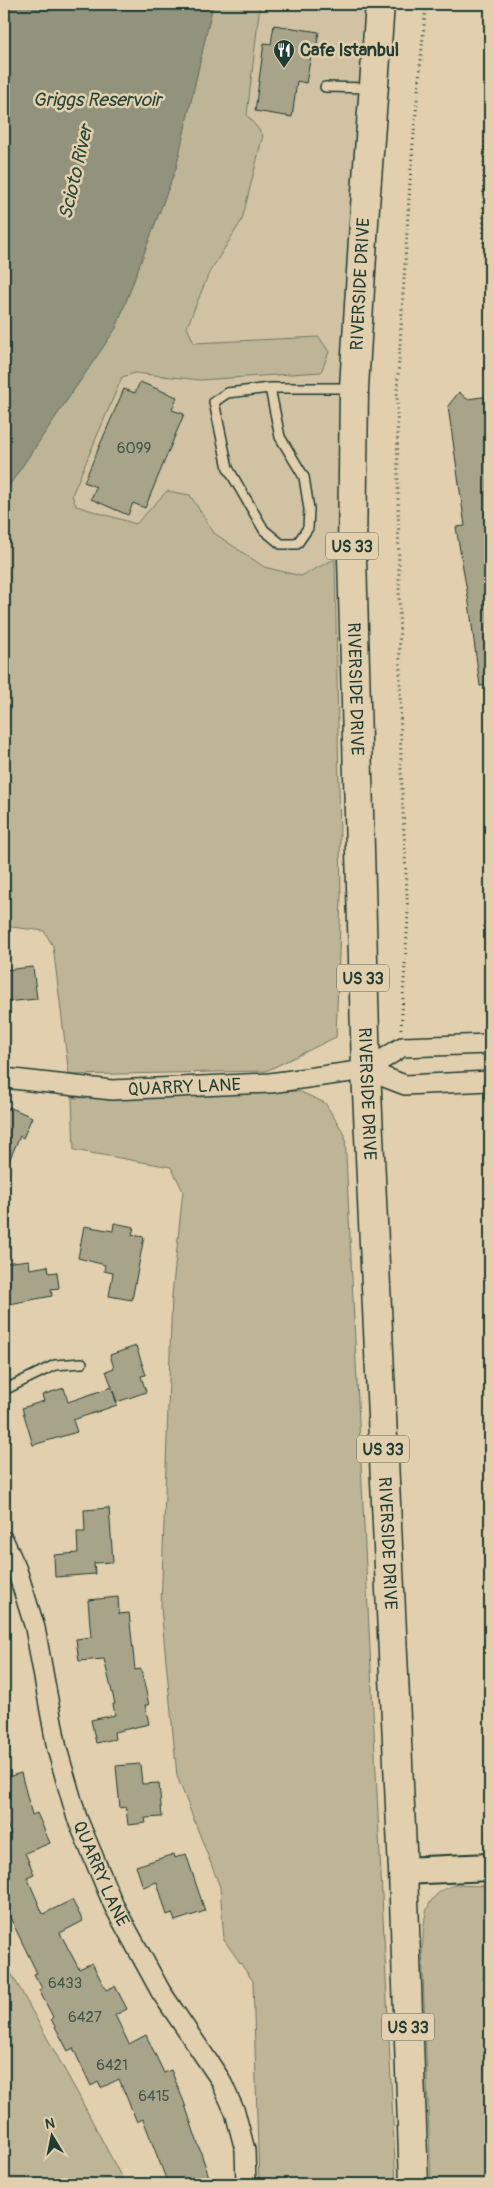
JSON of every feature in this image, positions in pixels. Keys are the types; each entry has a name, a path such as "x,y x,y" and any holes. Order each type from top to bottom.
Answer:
{"main road":[{"name":"RIVERSIDE DRIVE","path":"380,4 372,88 354,388 352,557 366,1070 403,1871 414,2184"}],"street":[{"path":"366,1070 402,1047 490,1044"},
{"path":"366,1070 405,1085 490,1081"},
{"name":"QUARRY LANE","path":"4,1078 112,1090 270,1083 366,1070"},
{"name":"QUARRY LANE","path":"4,1541 17,1570 35,1628 57,1749 77,1818 118,1915 161,1992 220,2079 232,2104 246,2150 246,2184"},
{"path":"403,1871 490,1867"}],"lane":[{"path":"324,87 372,88"},
{"path":"270,388 280,437 304,477 309,509 308,528 297,544 281,544 264,530 228,468 214,402 226,392 270,388 354,388"},
{"path":"4,1390 55,1365 82,1363"}],"path":[{"path":"402,1047 400,1021 408,917 401,760 397,392 412,166 426,4"},
{"path":"490,87 484,140 483,192 484,273 490,273"}],"shaded area":[{"path":"213,4 260,4 247,115 263,135 242,220 209,273 187,327 194,343 319,337 329,352 321,372 200,380 135,373 122,377 72,495 76,506 136,524 167,491 190,495 214,533 264,567 301,576 335,559 341,896 336,1037 266,1071 69,1075 53,946 44,931 4,926 4,493 116,328 176,168"},
{"path":"260,4 383,4 350,449 335,559 301,576 264,567 214,533 189,495 167,491 136,524 76,506 72,495 121,377 135,373 200,380 319,337 194,343 187,327 209,273 242,220 263,135 247,115"},
{"path":"299,1091 325,1103 345,1135 396,2184 259,2184 253,1981 224,1940 220,1887 177,1776 161,1608 172,1295 183,1191 171,1167 74,1150 72,1098"},
{"path":"454,1885 486,1886 483,1980 490,1981 490,2184 431,2184 422,1948 427,1909 436,1895"},
{"path":"4,1960 78,2094 125,2184 4,2184"}],"water":[{"name":"Griggs Reservoir","path":"4,4 213,4 176,168 116,328 4,493"}],"building":[{"name":"Cafe Istanbul","path":"274,25 319,32 315,56 311,55 306,83 297,81 292,117 255,111 264,43 271,44"},
{"path":"140,382 177,397 172,410 184,414 145,508 133,503 128,515 91,499 96,487 84,482 124,389 135,393"},
{"path":"459,392 467,399 490,396 490,685 480,686 469,603 456,527 465,526 448,406"},
{"path":"33,967 37,999 4,1002 4,970"},
{"path":"4,1107 8,1109 9,1107 32,1117 23,1138 20,1136 4,1172"},
{"path":"114,1223 134,1227 132,1235 144,1237 132,1300 109,1296 113,1273 104,1271 105,1265 78,1258 84,1226 113,1231"},
{"path":"29,1260 30,1269 48,1266 49,1273 57,1272 59,1288 51,1289 52,1296 4,1305 4,1263"},
{"path":"136,1346 146,1375 141,1376 146,1392 117,1402 112,1388 117,1405 73,1420 77,1432 33,1445 22,1408 44,1401 42,1395 64,1388 68,1402 112,1387 106,1371 114,1368 110,1355"},
{"path":"109,1508 113,1562 94,1563 95,1574 55,1577 54,1555 78,1553 77,1532 85,1532 84,1510"},
{"path":"118,1597 119,1614 129,1613 135,1670 141,1669 149,1705 145,1705 149,1724 114,1732 115,1739 96,1743 91,1720 115,1715 113,1704 115,1704 104,1659 79,1661 76,1639 91,1637 88,1600"},
{"path":"140,1764 142,1784 159,1783 162,1817 145,1818 146,1823 128,1825 126,1807 120,1808 116,1766"},
{"path":"21,1773 32,1815 37,1813 50,1843 25,1853 34,1874 27,1877 43,1914 72,1900 83,1921 60,1933 79,1969 92,1963 106,1990 115,1986 127,2009 115,2015 129,2044 146,2035 164,2073 171,2070 184,2102 210,2180 197,2184 168,2184 143,2119 137,2122 119,2079 101,2088 98,2082 91,2086 73,2048 68,2051 51,2019 53,2017 39,1990 42,1988 34,1974 37,1973 4,1905 4,1837 11,1834 4,1818 4,1778"},
{"path":"174,1854 175,1858 186,1854 205,1911 175,1921 172,1913 167,1915 157,1882 143,1887 136,1866"}],"place":[{"name":"Cafe Istanbul","path":"284,69"}],"water label":[{"name":"Scioto River","path":"75,172"}]}
